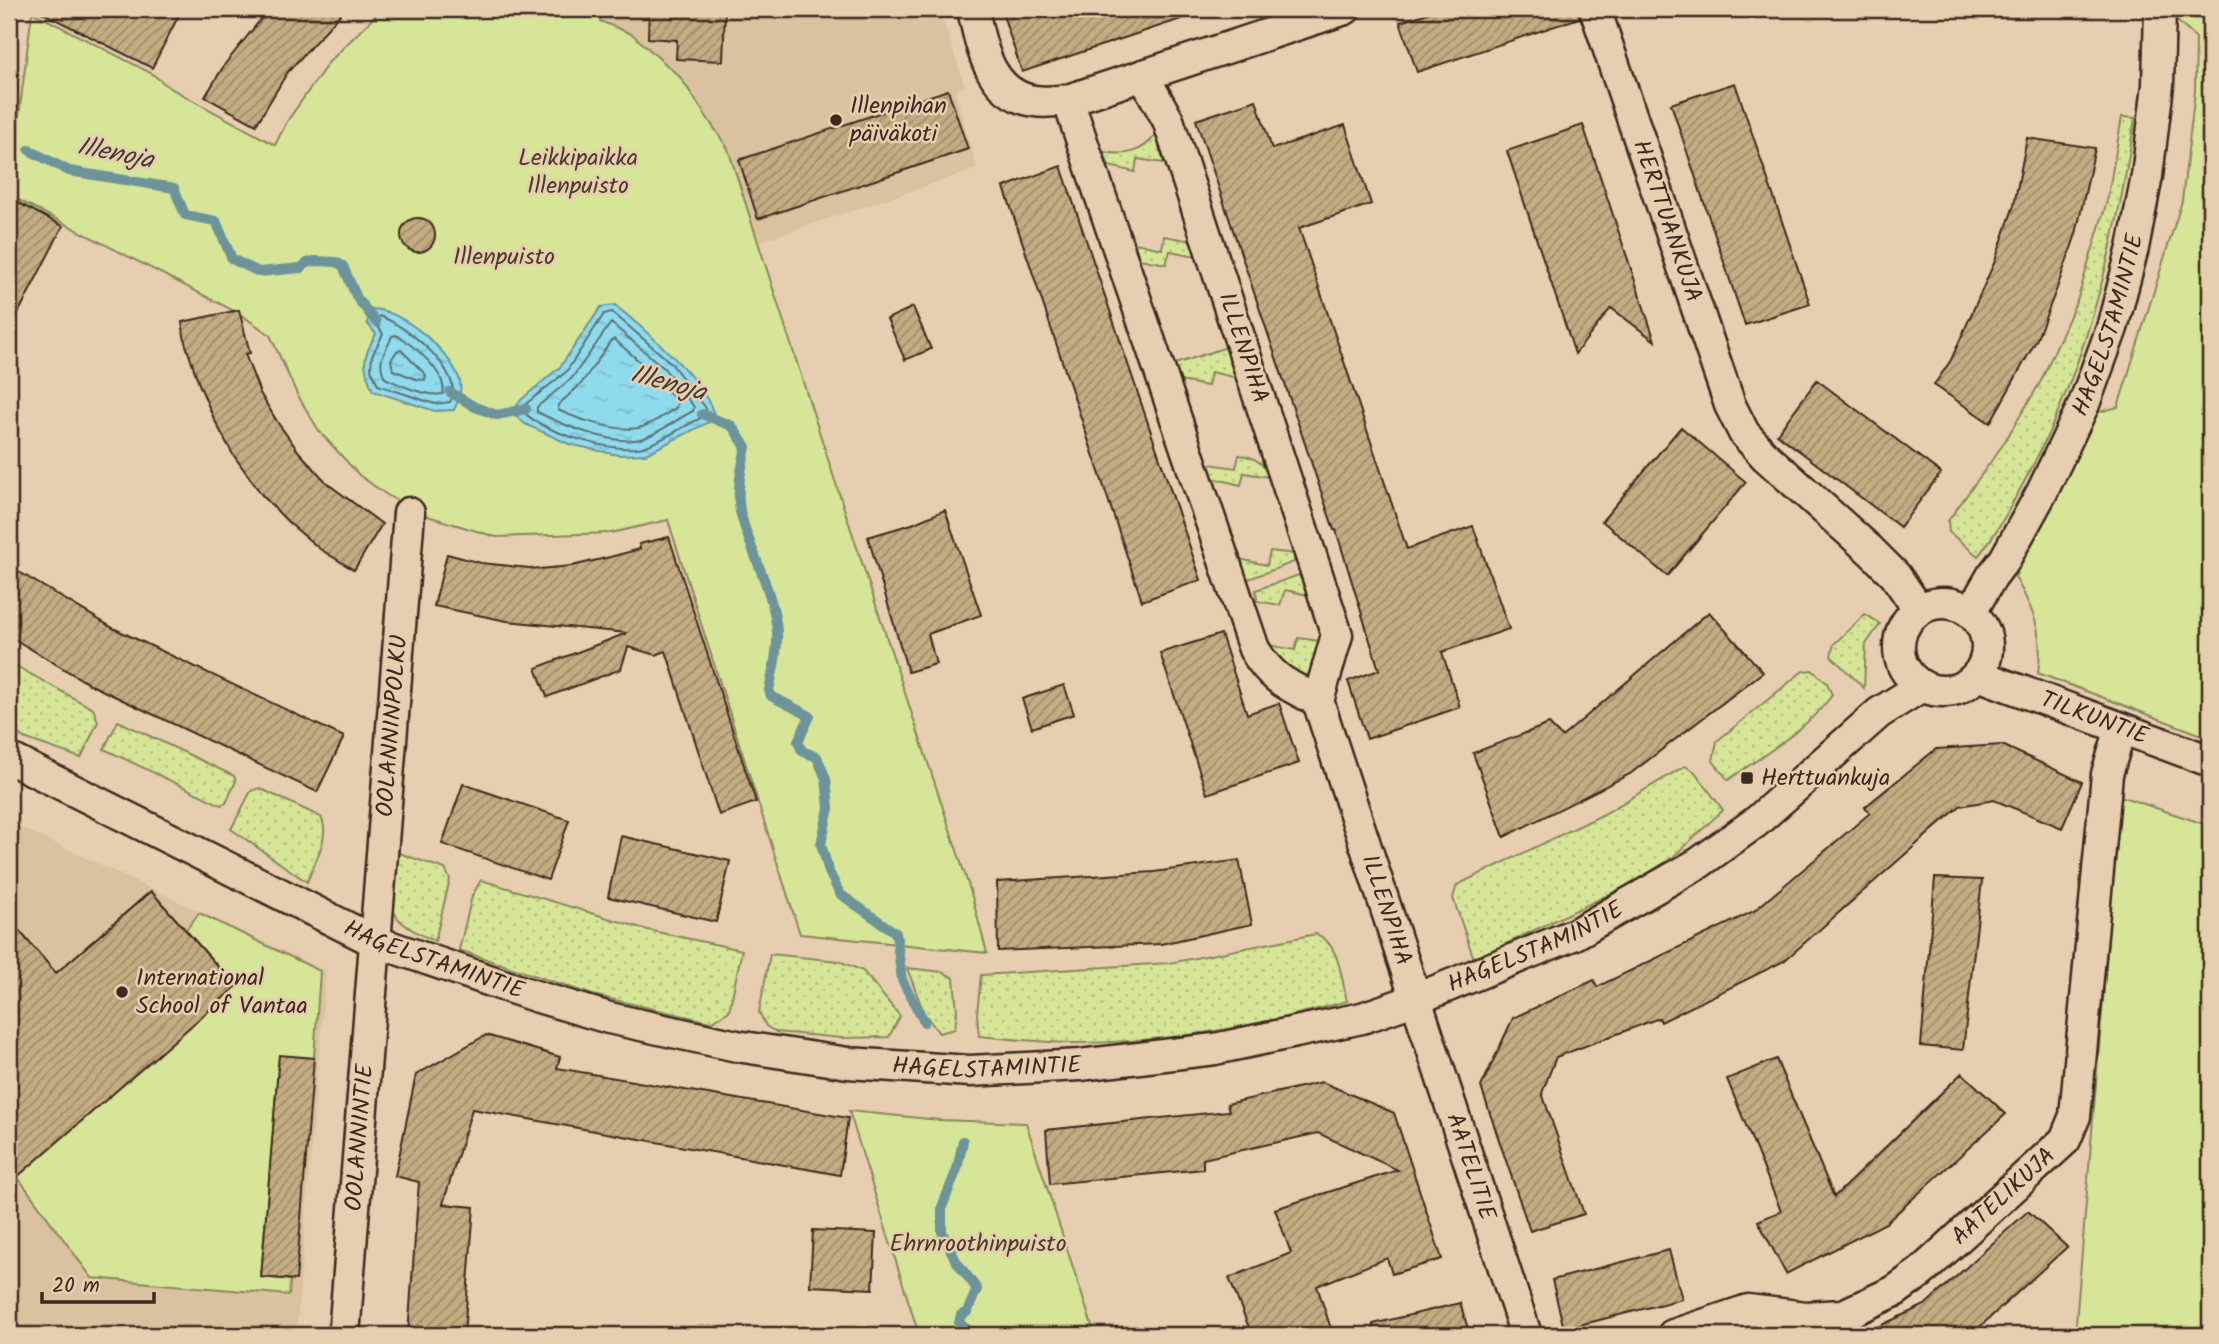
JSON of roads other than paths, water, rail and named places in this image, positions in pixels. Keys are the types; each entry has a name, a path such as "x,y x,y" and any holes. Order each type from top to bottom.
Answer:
{"street":[{"path":"973,9 982,51 996,80 1018,96 1035,102 1068,100 1345,9"},
{"name":"HERTTUANKUJA","path":"1595,9 1730,405 1744,433 1765,456 1895,575 1919,610"},
{"name":"HAGELSTAMINTIE","path":"1971,612 2005,559 2042,492 2084,404 2112,328 2133,248 2147,176 2158,85 2160,9"},
{"name":"ILLENPIHA","path":"1143,75 1168,120 1338,635 1318,701 1414,1000"},
{"path":"1068,100 1254,649 1264,667 1275,678 1318,701"},
{"name":"OOLANNINPOLKU","path":"374,940 409,513"},
{"path":"1945,602 1959,605 1971,612 1986,635 1988,649 1985,663 1978,675 1958,689 1946,691 1922,686 1906,670 1899,648 1905,627 1919,610 1931,604 1945,602"},
{"name":"TILKUNTIE","path":"1978,675 2210,761"},
{"name":"HAGELSTAMINTIE","path":"9,758 374,940 523,992 622,1021 737,1046 848,1063 970,1071 1080,1065 1215,1049 1362,1018 1414,1000 1574,934 1699,863 1756,822 1879,713 1922,686"},
{"name":"AATELIKUJA","path":"1673,1335 1748,1310 1806,1317 1843,1315 1895,1291 1921,1272 2065,1140 2075,1116 2107,774 2121,728"},
{"name":"OOLANNINTIE","path":"344,1335 374,940"},
{"name":"AATELITIE","path":"1414,1000 1526,1335"}],"water":[{"path":"615,305 658,342 688,373 710,404 715,419 646,454 618,455 569,444 525,424 512,412 522,399 560,367 601,307"},
{"path":"370,309 382,311 409,323 445,355 461,386 454,410 435,411 373,391 365,368 368,349 376,334 367,323"}],"waterway":[{"name":"Illenoja","path":"29,150 69,171 174,188 185,215 216,221 232,259 259,272 301,268 314,261 336,262 343,266 357,298 376,322"},
{"name":"Illenoja","path":"450,392 475,407 497,415 526,409"},
{"name":"Illenoja","path":"702,414 732,426 746,447 739,487 740,511 771,600 777,631 769,690 771,696 810,716 798,741 802,751 817,757 826,779 829,808 821,844 829,872 840,894 896,933 902,980 924,1022"},
{"name":"Illenoja","path":"963,1141 957,1169 942,1207 942,1232 956,1261 977,1289 959,1323 974,1335"}],"place":[{"name":"Illenpihan päiväkoti","path":"836,120"},
{"name":"Herttuankuja","path":"1747,778"},
{"name":"International School of Vantaa","path":"122,992"}],"park label":[{"name":"Leikkipaikka Illenpuisto","path":"578,172"},
{"name":"Illenpuisto","path":"504,257"},
{"name":"Ehrnroothinpuisto","path":"978,1244"}]}
